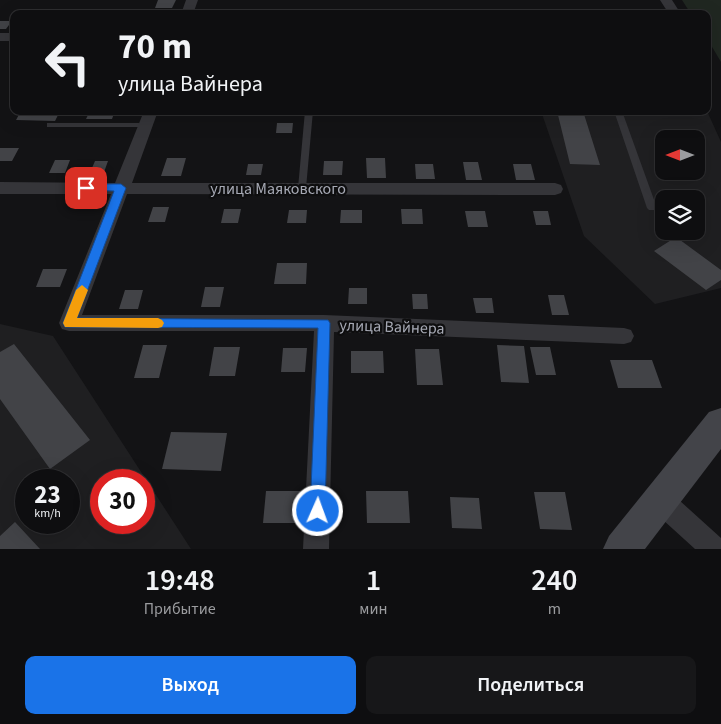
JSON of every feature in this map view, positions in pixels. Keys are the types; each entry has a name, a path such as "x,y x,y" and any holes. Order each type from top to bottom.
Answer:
{"main road":[{"path":"622,549 721,423"}],"street":[{"path":"69,323 149,118"},
{"name":"улица Маяковского","path":"0,188 555,189"},
{"name":"улица Вайнера","path":"69,323 324,323 624,336"},
{"path":"316,549 324,323"},
{"path":"660,500 714,549"}],"lane":[{"path":"302,188 309,115"},
{"path":"619,115 652,208"},
{"path":"50,125 149,118"}],"shaded area":[{"path":"682,0 721,0 721,62 711,45 711,10 688,10"},
{"path":"542,115 709,115 721,142 721,288 655,304 584,236"},
{"path":"0,324 53,336 139,469 90,469 90,534 155,534 155,493 191,549 0,549"}],"building":[{"path":"158,0 176,0 172,8 155,8"},
{"path":"0,21 10,21 6,29 0,29"},
{"path":"19,115 58,115 55,121 16,120"},
{"path":"88,115 114,115 112,119 86,119"},
{"path":"558,115 584,115 600,165 570,164"},
{"path":"277,123 293,123 292,133 276,133"},
{"path":"0,148 19,148 12,161 0,161"},
{"path":"167,158 186,158 181,176 161,176"},
{"path":"366,158 385,158 386,178 367,178"},
{"path":"55,160 70,160 65,173 49,173"},
{"path":"95,161 108,161 103,175 89,175"},
{"path":"324,161 343,161 342,175 323,175"},
{"path":"463,162 478,162 482,180 466,180"},
{"path":"248,164 263,164 261,175 246,175"},
{"path":"415,164 433,164 435,179 416,179"},
{"path":"513,164 531,164 535,180 516,180"},
{"path":"153,207 169,207 165,222 148,222"},
{"path":"224,209 241,209 238,223 221,223"},
{"path":"401,209 422,209 423,224 402,224"},
{"path":"289,210 307,210 306,223 287,223"},
{"path":"341,210 362,210 362,223 340,223"},
{"path":"465,211 485,211 488,227 468,227"},
{"path":"533,211 548,211 551,225 536,225"},
{"path":"671,240 680,240 721,270 721,280 706,290 654,251"},
{"path":"277,263 307,263 306,284 274,284"},
{"path":"43,269 67,269 60,287 36,287"},
{"path":"205,287 224,287 220,307 201,307"},
{"path":"349,288 367,288 367,304 348,304"},
{"path":"125,290 143,290 138,309 119,309"},
{"path":"412,294 427,294 428,309 413,309"},
{"path":"548,295 564,295 569,315 552,315"},
{"path":"473,298 492,298 494,313 476,313"},
{"path":"14,344 90,440 50,469 0,399 0,352"},
{"path":"143,345 167,345 159,378 134,378"},
{"path":"497,345 524,346 529,383 501,382"},
{"path":"214,347 240,347 235,376 209,376"},
{"path":"530,347 550,347 556,375 536,375"},
{"path":"283,348 307,348 305,372 281,372"},
{"path":"415,349 439,349 443,385 417,385"},
{"path":"351,351 383,351 384,373 351,373"},
{"path":"610,360 652,360 662,388 618,388"},
{"path":"171,432 227,433 221,471 162,469"},
{"path":"266,491 300,491 298,523 263,523"},
{"path":"366,491 408,491 410,523 367,523"},
{"path":"534,492 565,492 572,530 540,529"},
{"path":"450,497 479,498 482,529 452,528"},
{"path":"15,522 15,534 26,534 40,549 0,549 0,536"}],"slow traffic":[{"path":"82,290 69,323 158,323"}],"route":[{"path":"86,188 121,188 69,323 324,323 318,511"}]}
